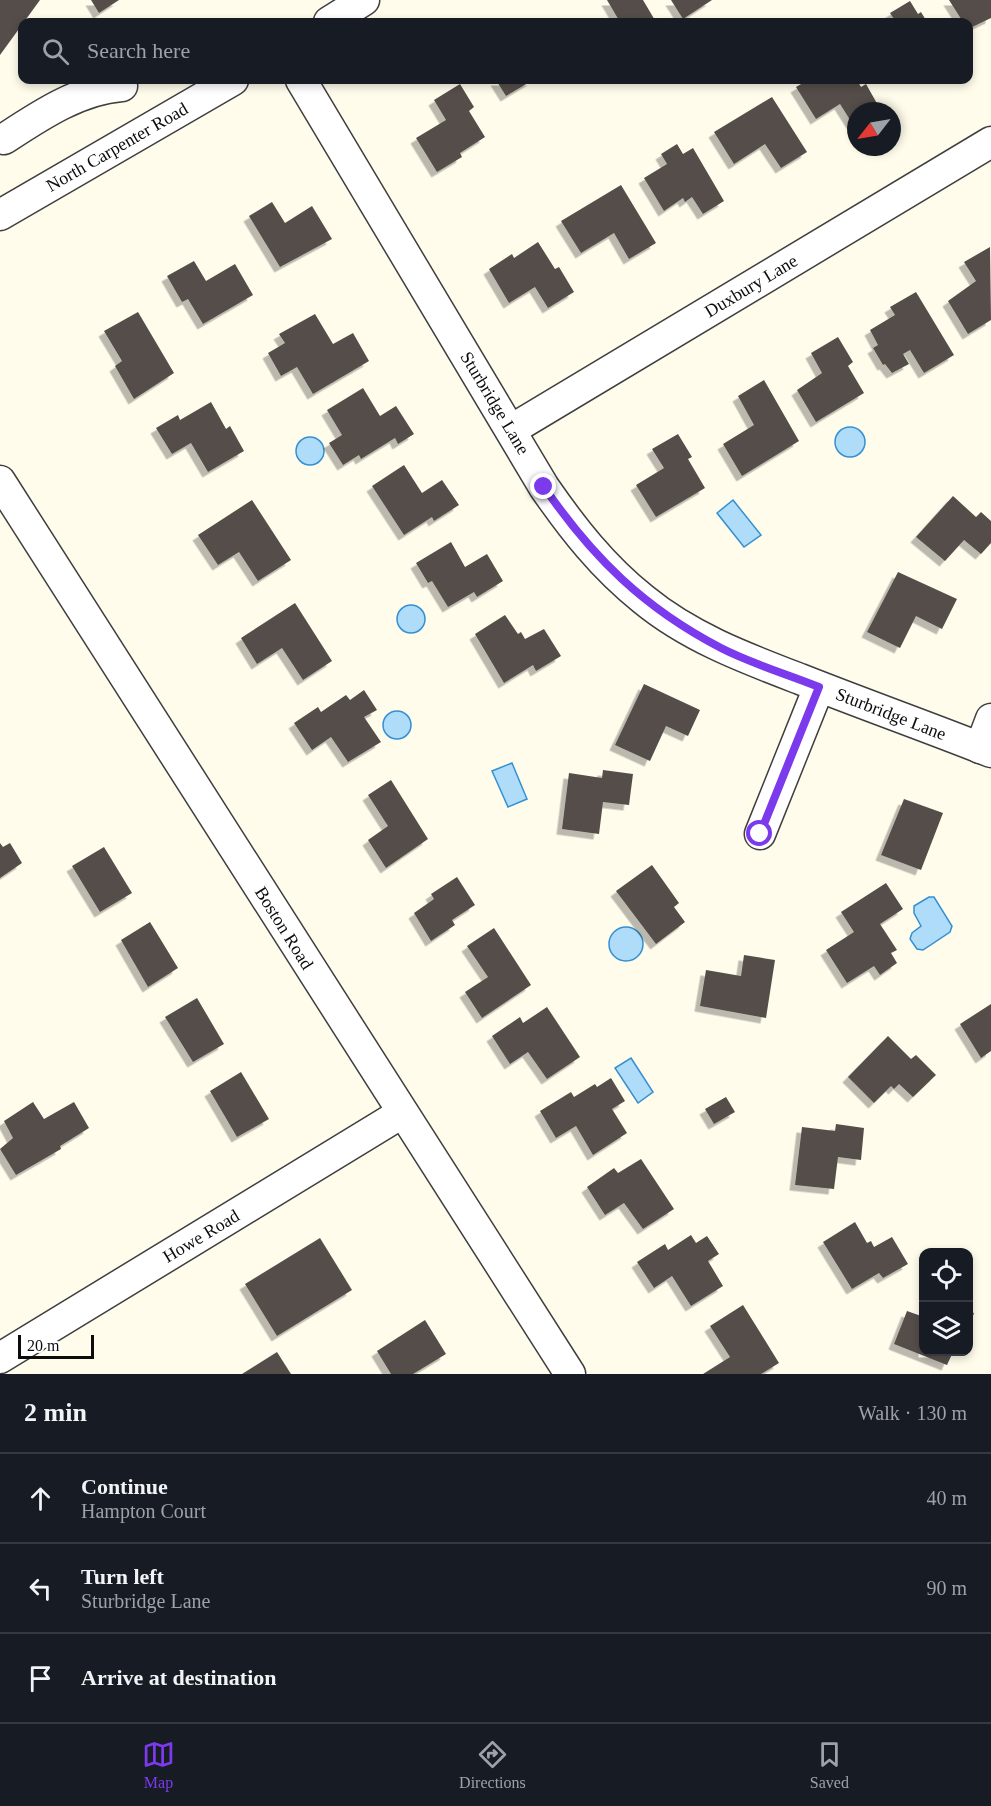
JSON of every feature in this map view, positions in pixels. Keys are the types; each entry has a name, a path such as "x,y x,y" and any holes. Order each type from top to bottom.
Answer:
{"street":[{"path":"335,18 364,0"},
{"name":"North Carpenter Road","path":"0,214 226,84"},
{"name":"Sturbridge Lane","path":"303,84 511,430 573,528 606,566 644,600 679,625 723,649 985,750"},
{"path":"4,140 47,111 105,87 122,86"},
{"name":"Duxbury Lane","path":"511,430 991,142"},
{"name":"Boston Road","path":"0,481 570,1374"},
{"path":"760,834 819,687"},
{"path":"985,750 991,719"},
{"name":"Howe Road","path":"0,1358 402,1113"}],"water":[{"path":"850,427 860,432 865,442 860,452 850,457 840,452 835,442 840,432"},
{"path":"310,437 320,441 324,451 320,461 310,465 300,461 296,451 300,441"},
{"path":"733,500 761,535 744,547 717,513"},
{"path":"411,605 421,609 425,619 421,629 411,633 401,629 397,619 401,609"},
{"path":"397,711 407,715 411,725 407,735 397,739 387,735 383,725 387,715"},
{"path":"512,763 527,799 508,807 492,771"},
{"path":"929,897 934,897 952,926 950,932 923,950 917,949 910,939 912,933 921,926 914,913 914,906"},
{"path":"626,927 638,932 643,944 638,956 626,961 614,956 609,944 614,932"},
{"path":"631,1058 653,1092 638,1103 615,1068"}],"building":[{"path":"0,0 40,0 27,18 18,18 18,30 0,55"},
{"path":"91,0 119,0 99,13"},
{"path":"607,0 643,0 654,18 618,18"},
{"path":"671,0 712,0 685,18"},
{"path":"949,0 991,0 991,18 973,27 973,18 960,18"},
{"path":"910,1 918,14 921,12 925,18 893,18 890,13"},
{"path":"460,84 474,107 469,111 485,137 460,153 462,157 437,172 416,138 446,120 434,100"},
{"path":"498,84 526,84 506,96"},
{"path":"801,84 859,84 861,87 866,84 876,102 847,102 847,115 840,104 816,119 796,87"},
{"path":"772,97 807,152 781,168 765,144 734,164 714,132"},
{"path":"677,144 683,154 693,148 724,201 703,214 692,197 685,202 683,198 664,211 644,178 667,164 661,154"},
{"path":"621,185 656,243 629,259 614,233 581,253 561,221"},
{"path":"272,202 285,223 312,206 332,239 280,267 249,216"},
{"path":"538,242 555,269 559,267 574,292 548,308 535,287 509,303 489,269 512,254 514,258"},
{"path":"990,247 991,320 968,334 948,301 976,281 964,262"},
{"path":"194,261 206,281 235,264 253,295 203,324 188,299 182,302 167,276"},
{"path":"916,292 954,355 924,373 910,350 903,354 909,364 892,373 885,364 883,365 873,348 878,345 870,330 895,315 890,307"},
{"path":"138,312 174,373 134,399 115,366 122,361 104,331"},
{"path":"315,314 333,344 353,333 369,361 313,394 297,367 281,376 268,353 285,343 279,334"},
{"path":"838,337 853,362 848,366 864,393 816,422 797,390 822,373 811,353"},
{"path":"764,380 799,441 742,476 723,444 754,425 738,396"},
{"path":"363,388 380,416 396,406 414,434 398,444 395,438 361,459 359,455 343,465 329,443 342,435 327,410"},
{"path":"211,402 226,429 230,426 244,451 208,472 191,443 172,454 156,428 178,415 180,420"},
{"path":"678,434 692,457 688,459 705,488 656,517 636,485 664,468 652,449"},
{"path":"404,465 422,493 442,480 459,505 434,521 432,517 404,535 372,486"},
{"path":"953,496 976,517 981,512 991,521 991,543 981,554 964,540 945,561 916,537"},
{"path":"252,500 291,560 258,581 239,552 218,565 198,535"},
{"path":"451,542 465,567 487,554 503,581 477,597 474,592 448,607 432,581 428,583 416,563"},
{"path":"898,572 957,599 942,629 916,616 900,648 867,632"},
{"path":"295,603 332,661 303,680 282,648 257,664 241,638"},
{"path":"505,615 518,634 521,632 525,639 544,629 561,656 536,671 533,665 504,683 475,634"},
{"path":"644,684 700,710 688,736 666,726 650,761 615,745"},
{"path":"364,690 377,710 364,717 381,742 348,762 331,737 312,750 294,723 318,707 321,712 346,695 350,700"},
{"path":"603,770 633,774 629,805 603,802 599,834 562,829 569,773 602,778"},
{"path":"391,780 428,839 386,868 368,840 388,826 368,795"},
{"path":"904,799 943,813 921,870 881,855"},
{"path":"0,843 3,847 10,843 22,863 0,878"},
{"path":"104,847 132,893 100,912 72,866"},
{"path":"652,865 679,903 674,907 685,922 656,944 616,891"},
{"path":"457,877 475,905 452,920 455,925 431,941 414,913 434,899 431,894"},
{"path":"886,883 903,909 880,924 897,950 891,953 897,963 880,975 874,966 847,983 826,950 854,932 841,912"},
{"path":"150,922 178,968 148,987 121,940"},
{"path":"494,928 531,985 482,1018 465,992 488,977 467,946"},
{"path":"744,955 775,960 766,1018 700,1006 706,970 741,976"},
{"path":"197,998 224,1044 193,1062 165,1017"},
{"path":"991,1004 991,1051 981,1058 960,1024"},
{"path":"547,1007 580,1057 547,1079 528,1052 510,1064 492,1036 520,1017 523,1023"},
{"path":"888,1036 911,1059 916,1055 936,1075 913,1097 899,1084 894,1089 891,1086 874,1103 848,1077"},
{"path":"241,1072 269,1119 237,1137 210,1091"},
{"path":"611,1078 625,1101 612,1109 627,1133 593,1155 576,1126 556,1138 540,1111 571,1092 574,1097 595,1084 597,1087"},
{"path":"726,1097 735,1112 714,1124 705,1109"},
{"path":"33,1102 44,1119 74,1102 89,1128 60,1146 61,1149 16,1175 0,1149 13,1138 4,1121"},
{"path":"836,1124 864,1128 861,1160 838,1157 834,1189 795,1185 802,1127 835,1131"},
{"path":"641,1159 674,1209 643,1229 624,1203 605,1215 587,1187 614,1168 618,1173"},
{"path":"855,1222 867,1243 871,1241 874,1247 892,1237 908,1264 883,1278 879,1273 852,1289 823,1242"},
{"path":"691,1235 696,1243 707,1236 719,1254 708,1261 723,1286 691,1306 672,1276 654,1288 637,1262 665,1244 668,1250"},
{"path":"320,1238 352,1290 277,1336 245,1284"},
{"path":"743,1305 779,1363 761,1374 703,1374 730,1357 710,1326"},
{"path":"907,1311 919,1315 919,1354 894,1344"},
{"path":"425,1320 446,1354 413,1374 391,1374 377,1351"},
{"path":"277,1352 291,1374 242,1374"},
{"path":"924,1356 951,1356 947,1365"}],"route":[{"path":"544,487 573,528 606,566 644,600 679,625 723,649 819,687 760,834"}]}
